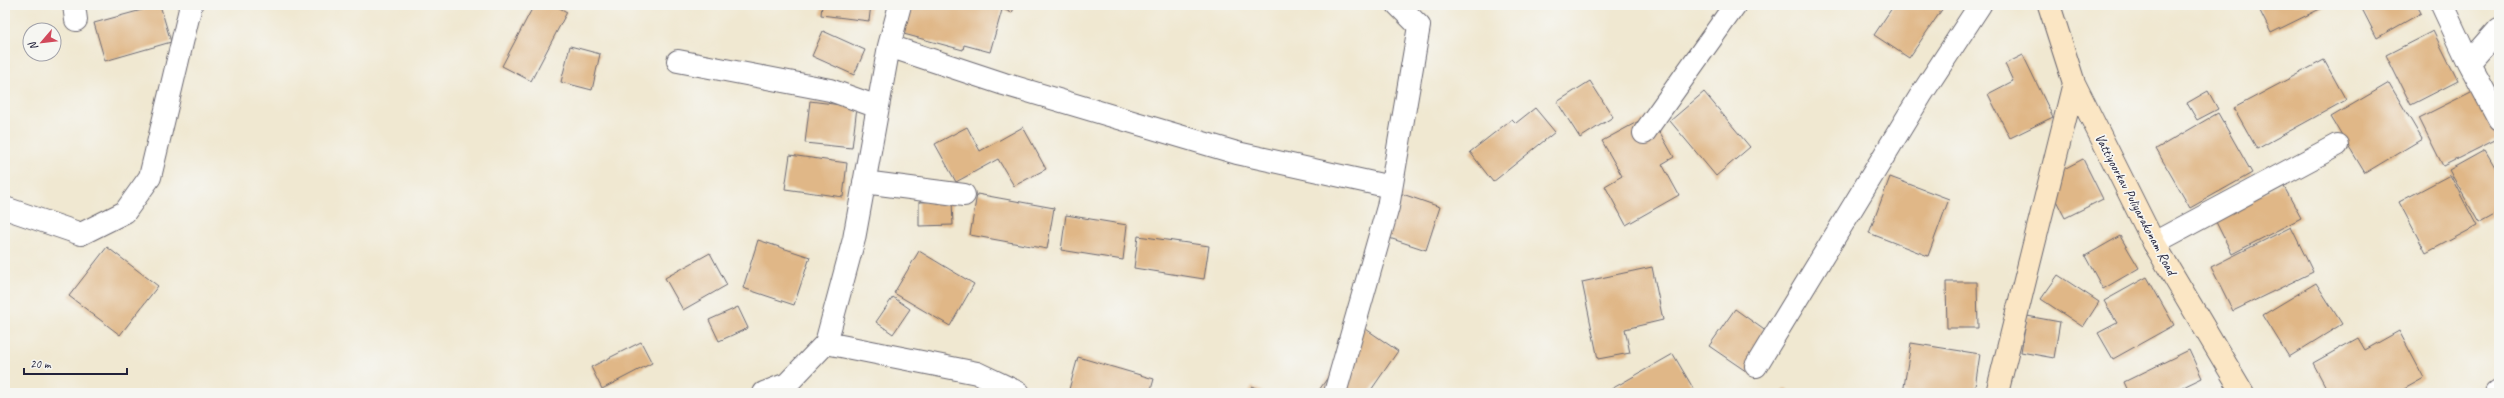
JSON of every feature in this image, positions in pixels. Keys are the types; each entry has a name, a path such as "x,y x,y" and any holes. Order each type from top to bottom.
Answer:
{"main road":[{"name":"Vattiyoorkav Puliyarakonam Road","path":"2049,5 2074,83 2154,243 2243,393"},
{"path":"1997,393 2074,83"}],"street":[{"path":"5,208 81,234 125,212 150,177 191,5"},
{"path":"764,393 787,384 826,344 854,239 888,46 900,5"},
{"path":"1335,393 1388,207 1418,26 1398,5"},
{"path":"1644,133 1735,5"},
{"path":"1756,366 1922,95 1980,5"},
{"path":"2442,5 2468,63 2499,119"},
{"path":"2468,63 2499,29"},
{"path":"888,46 1004,84 1237,153 1391,187"},
{"path":"678,61 830,90 878,107"},
{"path":"2154,243 2338,145"},
{"path":"864,182 964,195"},
{"path":"826,344 978,373 1019,393"}],"building":[{"path":"160,5 171,42 105,61 94,23"},
{"path":"534,5 554,5 567,12 531,81 502,66"},
{"path":"822,5 871,5 869,21 821,15"},
{"path":"907,5 983,5 1002,10 990,52 964,45 963,50 900,33"},
{"path":"993,5 1015,5 1012,13"},
{"path":"1894,5 1938,5 1943,8 1909,58 1874,35"},
{"path":"2257,5 2328,5 2271,33"},
{"path":"2360,5 2417,5 2421,13 2377,38"},
{"path":"823,31 865,50 854,75 812,56"},
{"path":"2433,31 2458,81 2411,105 2386,55"},
{"path":"570,46 600,54 592,90 561,82"},
{"path":"2023,55 2053,117 2010,138 1988,94 2013,81 2005,64"},
{"path":"2324,60 2346,100 2257,149 2234,108"},
{"path":"1590,81 1613,117 1580,138 1557,102"},
{"path":"2389,83 2422,139 2365,173 2331,117"},
{"path":"2481,87 2499,123 2499,138 2443,166 2419,118"},
{"path":"2208,91 2218,109 2197,120 2187,103"},
{"path":"1704,92 1750,147 1716,176 1670,121"},
{"path":"810,101 857,107 852,148 805,143"},
{"path":"1535,108 1555,132 1493,182 1470,152 1512,119 1516,123"},
{"path":"2218,113 2252,173 2190,208 2156,149"},
{"path":"1650,115 1674,157 1662,164 1679,195 1626,225 1605,186 1622,176 1602,141"},
{"path":"967,127 980,151 1023,127 1046,169 1014,186 998,159 956,182 935,144"},
{"path":"2485,150 2499,174 2499,212 2479,223 2449,170"},
{"path":"790,155 847,163 843,197 785,189"},
{"path":"2083,159 2103,199 2065,218 2045,179"},
{"path":"2450,175 2477,226 2426,253 2399,202"},
{"path":"1890,177 1949,199 1928,256 1869,233"},
{"path":"2282,183 2301,218 2232,254 2214,218"},
{"path":"1391,190 1440,207 1426,250 1377,234"},
{"path":"977,194 1054,208 1047,249 970,235"},
{"path":"952,201 953,225 919,226 919,202"},
{"path":"1066,215 1127,225 1123,260 1061,250"},
{"path":"2291,227 2313,272 2233,311 2211,267"},
{"path":"1138,236 1209,246 1204,279 1134,268"},
{"path":"2120,236 2139,268 2103,289 2085,256"},
{"path":"758,240 810,257 794,305 743,288"},
{"path":"107,247 158,286 120,335 69,296"},
{"path":"919,251 974,284 950,326 894,293"},
{"path":"710,253 727,285 683,310 665,278"},
{"path":"1652,267 1663,320 1625,329 1630,353 1598,359 1582,282"},
{"path":"2058,275 2099,302 2083,327 2041,299"},
{"path":"2147,277 2174,325 2113,359 2098,333 2117,323 2104,301"},
{"path":"1946,282 1977,282 1978,328 1947,328"},
{"path":"2316,283 2342,324 2289,357 2263,315"},
{"path":"893,297 910,309 893,334 876,322"},
{"path":"738,307 748,328 719,341 709,320"},
{"path":"1735,309 1781,342 1756,378 1709,346"},
{"path":"2027,316 2060,322 2054,358 2021,352"},
{"path":"1363,327 1398,351 1369,393 1317,393"},
{"path":"2399,331 2424,378 2397,393 2329,393 2313,363 2358,338 2365,350"},
{"path":"641,342 652,363 602,389 591,367"},
{"path":"1911,343 1980,354 1974,393 1903,393"},
{"path":"2189,350 2202,378 2171,393 2129,393 2124,382"},
{"path":"1673,354 1696,393 1609,393 1608,391"},
{"path":"1078,357 1154,379 1150,393 1068,393"},
{"path":"1252,386 1264,393 1248,393"},
{"path":"1787,388 1791,393 1781,393"}]}
